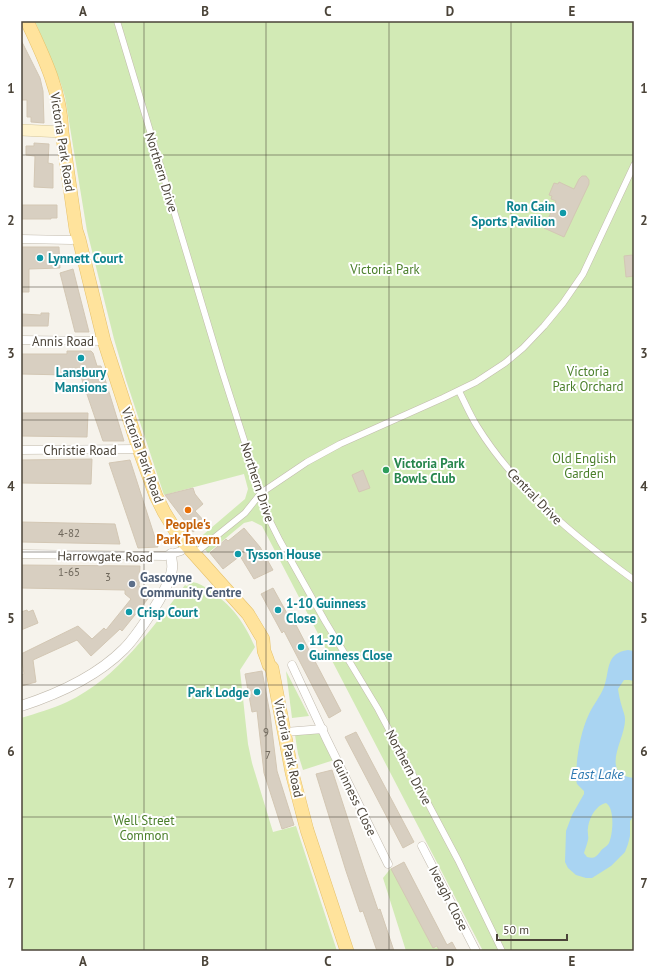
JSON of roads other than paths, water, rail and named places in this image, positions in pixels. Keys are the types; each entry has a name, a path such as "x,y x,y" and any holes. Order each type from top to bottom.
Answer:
{"main road":[{"name":"Victoria Park Road","path":"26,26 56,87 62,117 62,132 75,224 104,341 138,449 156,496 164,512 190,550 248,614 263,639 265,655 269,665 272,668 292,773 307,830 347,951"},
{"path":"21,130 62,132"}],"street":[{"name":"Northern Drive","path":"117,21 266,513 325,621 378,709 458,860 502,951"},
{"path":"190,550 245,513 261,493 277,481 321,454 459,391 491,373 523,348 544,326 583,274 634,165"},
{"path":"21,239 79,239"},
{"name":"Annis Road","path":"21,340 104,341"},
{"name":"Central Drive","path":"459,391 481,432 506,465 533,496 569,531 634,580"},
{"name":"Christie Road","path":"21,450 138,449"},
{"name":"Harrowgate Road","path":"21,554 157,557 190,550"},
{"path":"21,706 42,699 74,685 96,672 124,650 144,624 163,592 173,567 171,554"},
{"name":"Guinness Close","path":"292,664 388,864"},
{"path":"285,732 323,729"},
{"name":"Iveagh Close","path":"422,846 476,951"}],"water":[{"name":"East Lake","path":"628,650 634,651 634,681 624,680 618,689 625,719 616,754 616,763 618,770 623,775 634,778 634,815 630,821 630,836 625,852 611,866 592,878 586,878 576,875 568,868 565,862 566,831 572,815 584,794 584,791 577,784 576,780 578,755 583,729 604,687 612,659 615,655","holes":["606,803 609,806 612,815 609,843 593,858 587,857 584,853 588,840 588,830 591,816 602,804"]}],"place":[{"name":"Ron Cain Sports Pavilion","path":"563,213"},
{"name":"Lynnett Court","path":"40,258"},
{"name":"Lansbury Mansions","path":"81,358"},
{"name":"Victoria Park Bowls Club","path":"386,470"},
{"name":"People's Park Tavern","path":"188,510"},
{"name":"Tysson House","path":"238,554"},
{"name":"Gascoyne Community Centre","path":"132,584"},
{"name":"1-10 Guinness Close","path":"278,610"},
{"name":"Crisp Court","path":"129,612"},
{"name":"11-20 Guinness Close","path":"301,647"},
{"name":"Park Lodge","path":"257,692"}],"park label":[{"name":"Victoria Park","path":"385,269"},
{"name":"Victoria Park Orchard","path":"588,378"},
{"name":"Old English Garden","path":"584,466"},
{"name":"Well Street Common","path":"144,828"}]}
